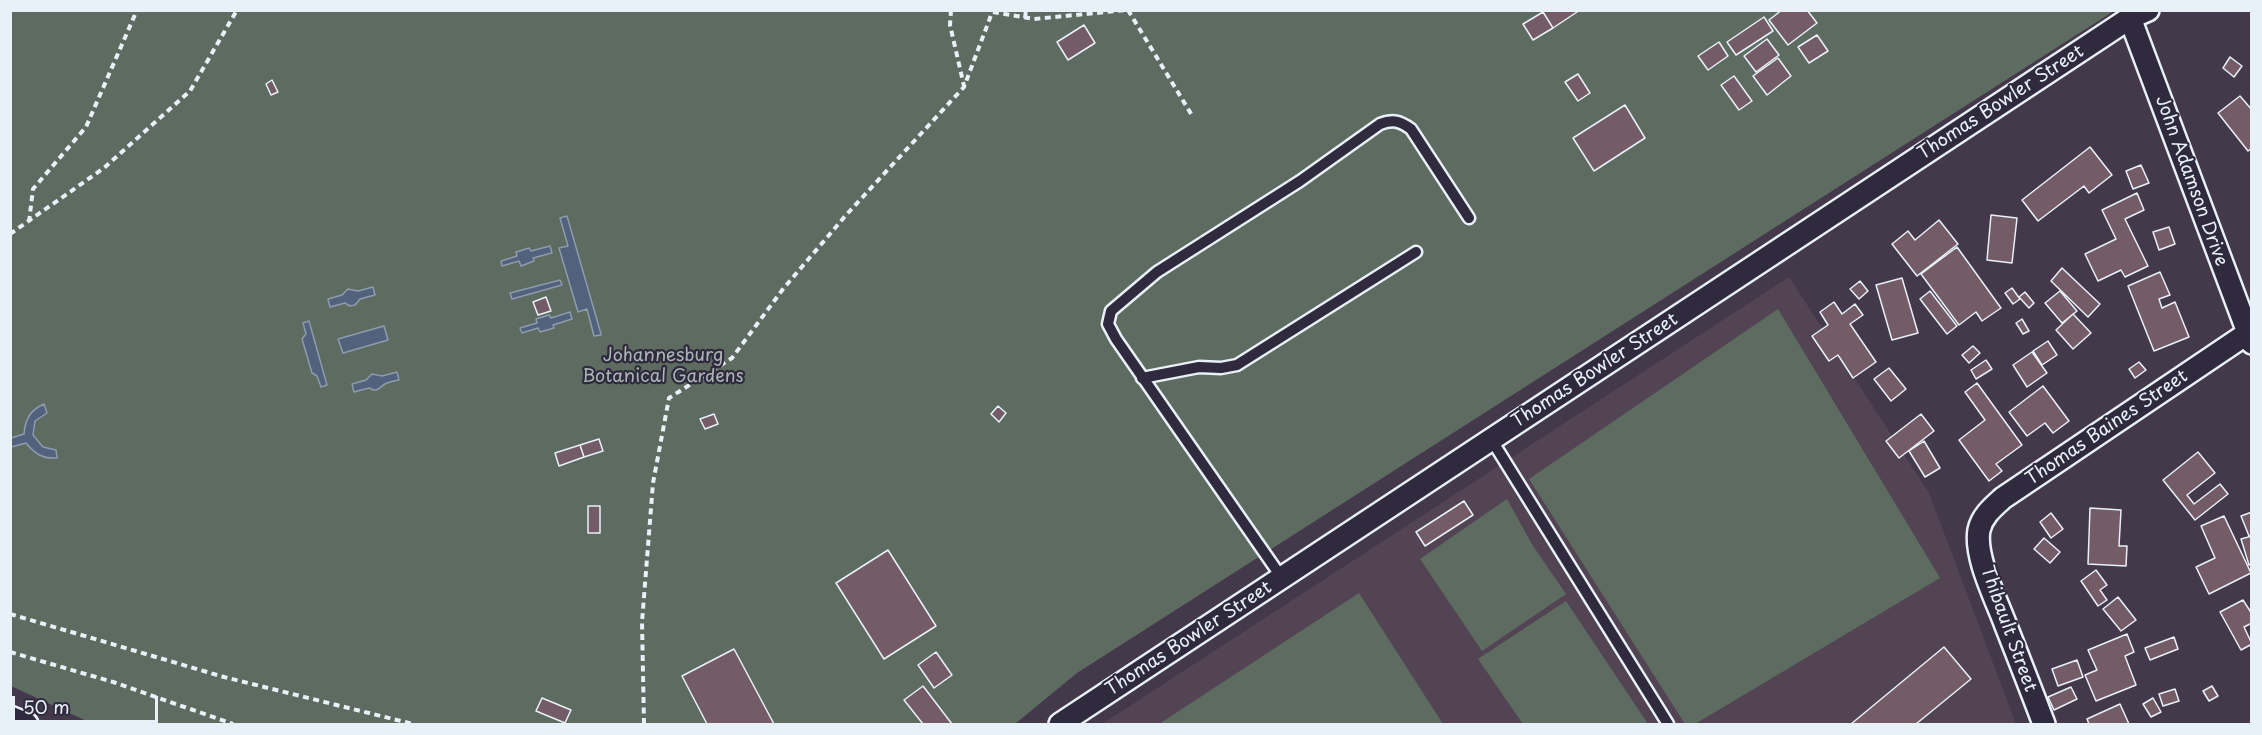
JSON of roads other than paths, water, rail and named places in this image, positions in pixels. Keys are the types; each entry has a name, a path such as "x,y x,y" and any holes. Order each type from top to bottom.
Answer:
{"street":[{"name":"John Adamson Drive","path":"2132,13 2250,338"},
{"name":"Thomas Bowler Street","path":"1060,724 2132,13"},
{"name":"Thomas Baines Street","path":"1978,533 1981,522 1988,511 2003,498 2250,338"},
{"name":"Thibault Street","path":"1978,533 1979,547 1987,577 2044,724"},
{"path":"10,717 27,724"}],"lane":[{"path":"1282,578 1116,339 1108,324 1111,311 1157,272 1300,181 1380,124 1389,121 1397,121 1411,129 1469,218"},
{"path":"1143,378 1199,368 1237,365 1416,252"},
{"path":"1491,439 1668,724"}],"water":[{"path":"567,216 601,335 594,336 587,309 578,312 559,248 568,246 560,218"},
{"path":"550,246 552,253 533,258 534,261 521,266 519,261 502,266 501,261 517,256 516,252"},
{"path":"560,280 562,285 512,299 510,293"},
{"path":"373,287 375,295 360,299 355,305 350,306 345,303 330,307 328,299 342,295 348,289 358,291"},
{"path":"570,312 572,319 553,325 554,328 540,332 538,328 522,333 520,328 537,323 536,319 549,315 551,318"},
{"path":"309,321 327,385 321,387 317,376 312,373 302,339 306,334 303,323"},
{"path":"384,326 388,340 343,353 338,339"},
{"path":"397,372 399,380 386,383 376,390 369,388 354,392 352,384 366,380 372,374 382,376"},
{"path":"44,404 47,413 35,421 33,435 43,447 56,450 57,458 40,455 26,443 11,447 11,438 24,434 29,416"}],"park label":[{"name":"Johannesburg Botanical Gardens","path":"663,366"}]}
